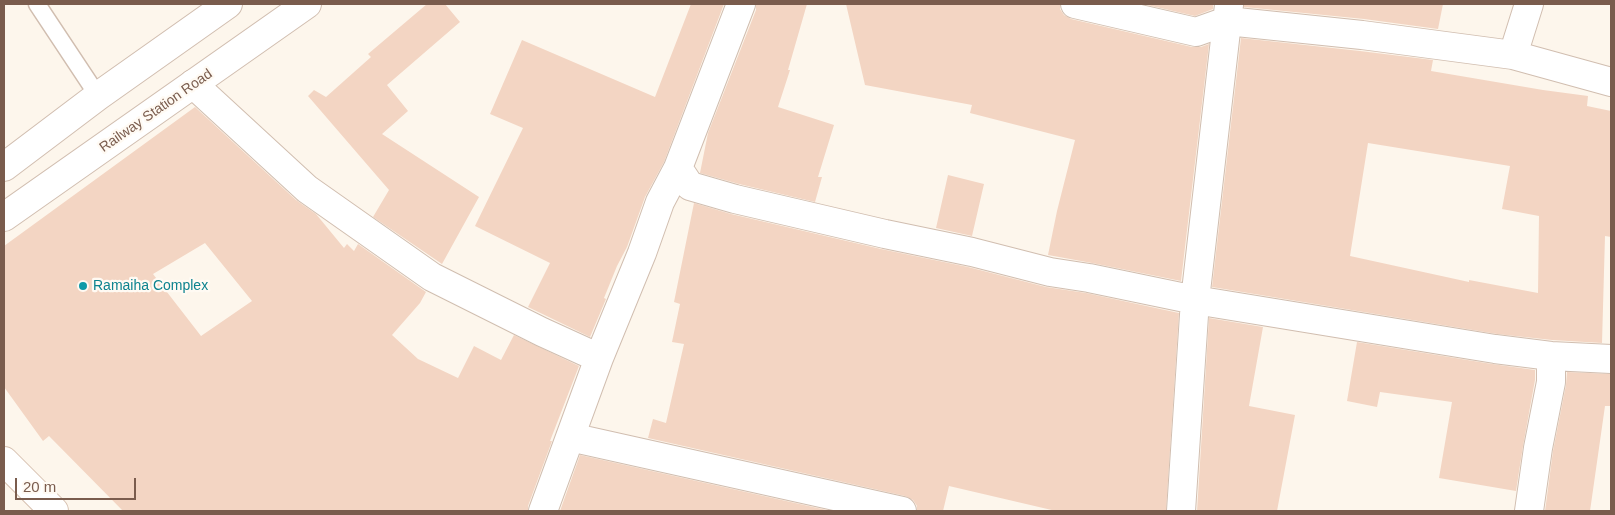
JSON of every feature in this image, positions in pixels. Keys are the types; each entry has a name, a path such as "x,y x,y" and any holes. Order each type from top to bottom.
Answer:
{"street":[{"path":"4,167 98,96 228,4"},
{"name":"Railway Station Road","path":"4,216 307,4"},
{"path":"543,511 599,358 642,253 660,202 678,168 741,4"},
{"path":"1075,4 1196,32 1228,12 1362,35 1513,55 1611,82"},
{"path":"1513,55 1530,4"},
{"path":"1181,511 1196,300 1228,12"},
{"path":"193,84 307,189 432,277 599,358"},
{"path":"678,168 690,186 735,199 972,252 1050,272 1196,300 1495,349 1551,356 1611,359"},
{"path":"1529,511 1538,448 1551,382 1551,356"},
{"path":"570,437 902,511"},
{"path":"4,461 54,511"}],"lane":[{"path":"37,4 98,96"}],"building":[{"path":"427,4 445,4 460,22 387,85 408,111 382,134 479,197 442,264 373,217 389,190 308,96 314,90 326,97 371,57 368,54"},
{"path":"691,4 724,4 664,162 645,197 627,247 617,266 590,337 528,307 550,263 475,226 523,128 490,114 522,40 655,97"},
{"path":"756,4 807,4 788,70 790,70 778,107 834,125 818,177 822,177 815,202 700,173 708,133 756,10"},
{"path":"846,4 1060,4 1060,9 1064,15 1071,19 1192,47 1201,47 1209,44 1181,281 1048,255 1075,140 970,113 972,105 865,85"},
{"path":"1143,4 1213,4 1213,9 1195,16"},
{"path":"1244,4 1443,4 1438,29 1364,19 1244,7"},
{"path":"1241,38 1433,60 1431,71 1588,96 1587,106 1611,111 1611,237 1605,236 1602,343 1497,334 1212,287","holes":["1368,143 1510,166 1502,209 1539,216 1538,293 1469,280 1469,282 1350,256"]},
{"path":"195,107 296,200 316,214 344,248 347,244 354,251 358,244 426,292 420,303 392,335 418,359 458,378 474,346 501,360 514,335 579,366 550,441 552,441 528,506 528,511 123,511 49,436 43,441 4,387 4,246","holes":["205,243 252,301 201,336 153,274"]},
{"path":"948,175 984,184 972,236 936,228"},
{"path":"694,203 731,214 968,267 1046,287 1086,293 1179,313 1166,511 1056,511 949,486 943,511 917,511 917,506 913,500 905,496 648,438 653,419 666,423 684,344 672,342 680,304 674,302"},
{"path":"1209,318 1263,327 1249,406 1295,415 1277,511 1197,511"},
{"path":"1357,342 1535,370 1535,380 1516,491 1439,478 1452,402 1380,392 1377,407 1347,401"},
{"path":"1567,372 1611,374 1611,406 1605,406 1590,511 1545,511"},
{"path":"580,455 831,511 560,511"}],"place":[{"name":"Ramaiha Complex","path":"83,286"}]}
